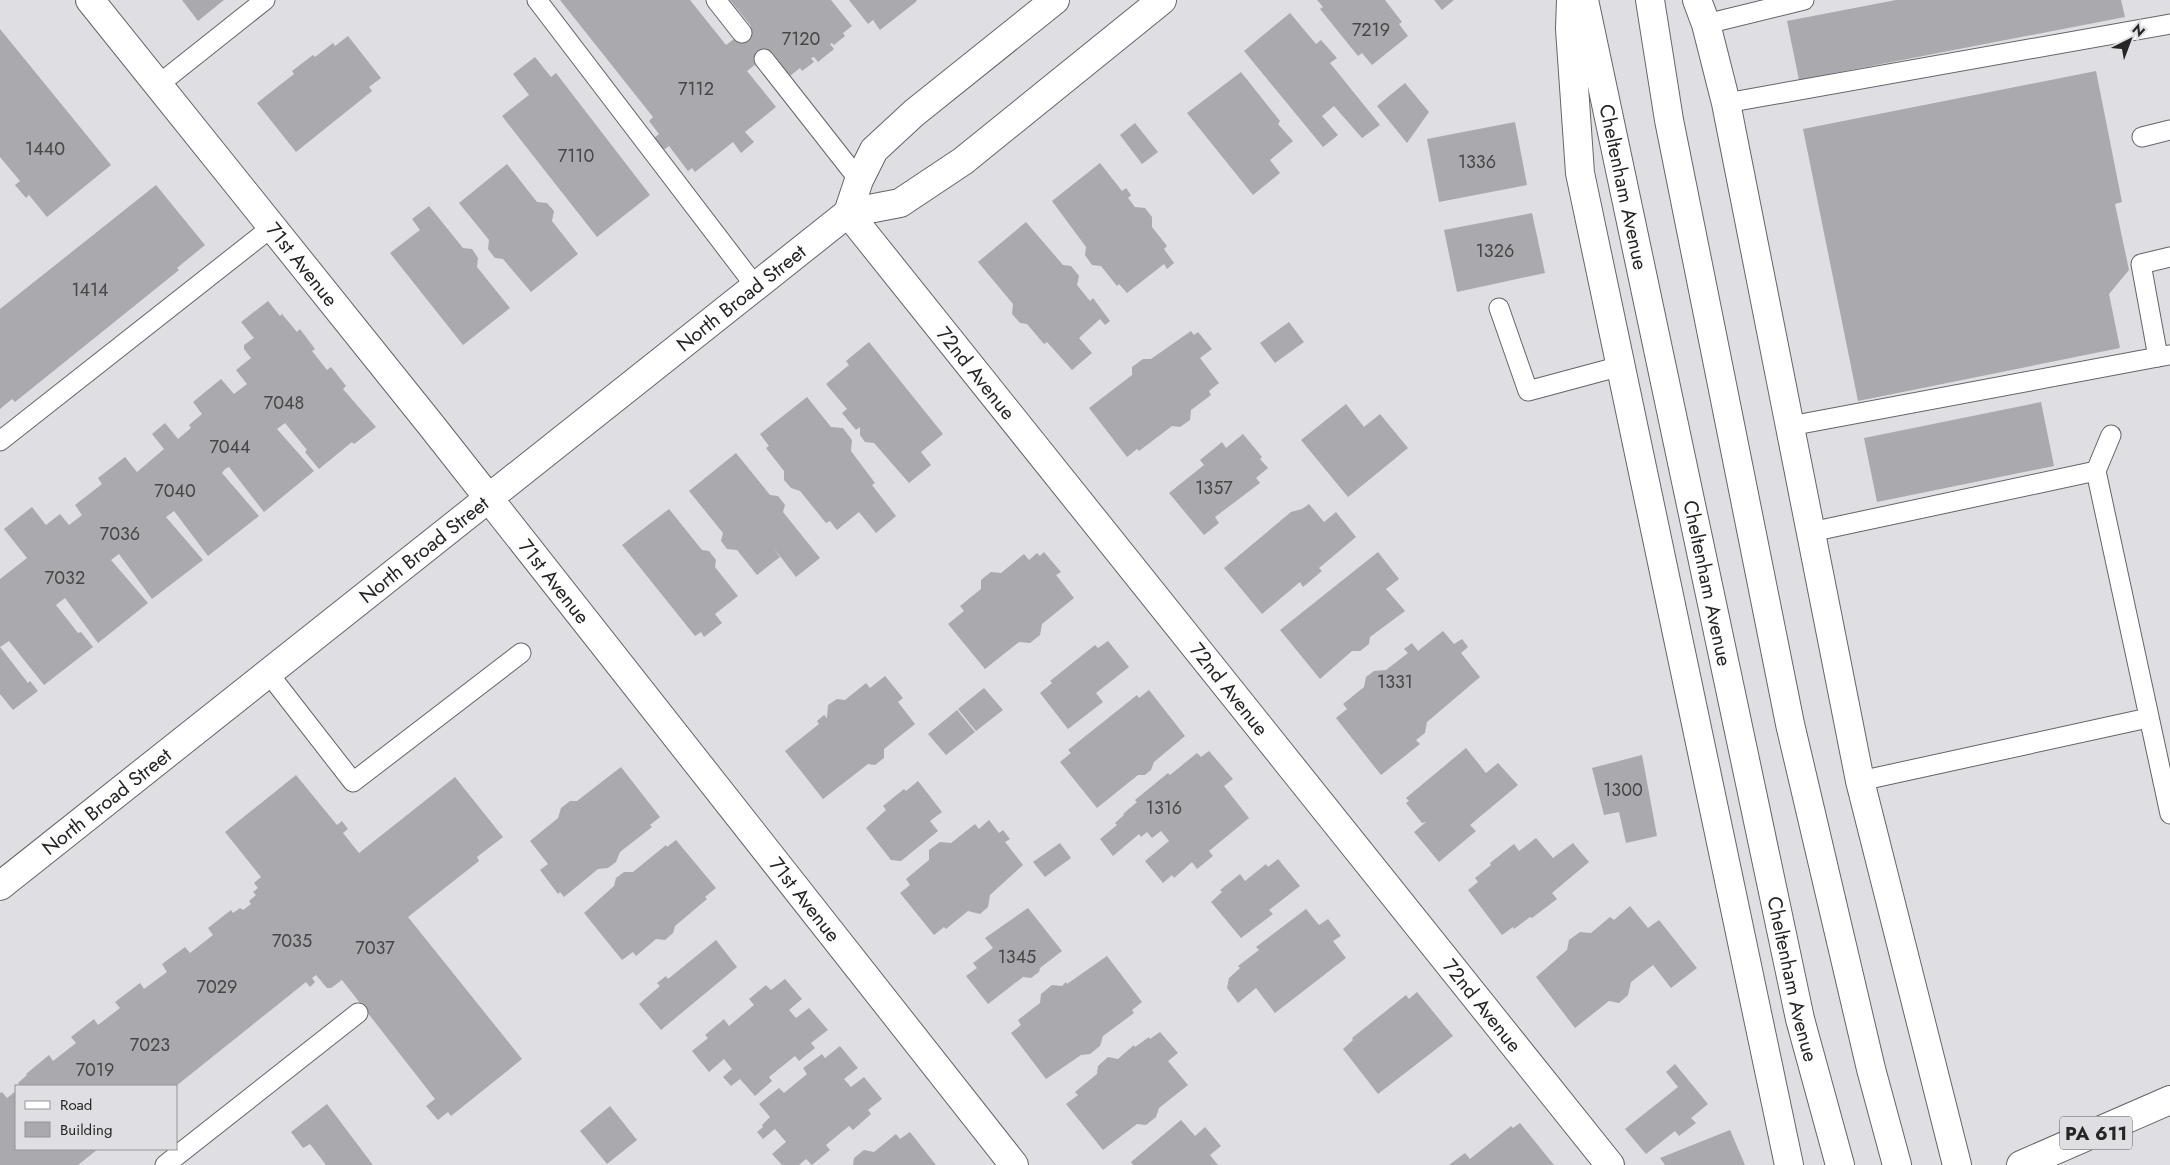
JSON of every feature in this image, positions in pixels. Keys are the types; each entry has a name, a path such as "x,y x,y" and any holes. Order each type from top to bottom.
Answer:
{"main road":[{"name":"71st Avenue","path":"90,0 489,499 1014,1165"},
{"path":"848,213 859,180 874,150 914,113 1055,0"},
{"name":"North Broad Street","path":"0,886 848,213 900,203 963,161 1162,0"},
{"path":"1571,0 1570,29 1580,173 1789,1165"},
{"name":"Cheltenham Avenue","path":"1584,0 1800,1019 1840,1165"},
{"path":"1650,0 1671,130 1790,724 1871,1069 1897,1165"},
{"path":"1702,12 1726,103 1860,781 1957,1165"},
{"name":"72nd Avenue","path":"848,213 1610,1165"},
{"name":"PA 611","path":"2021,1165 2170,1100"}],"lane":[{"path":"158,85 265,0"},
{"path":"537,0 756,287"},
{"path":"716,0 742,32"},
{"path":"1702,12 1804,0"},
{"path":"1726,103 2170,24"},
{"path":"764,59 859,180"},
{"path":"2142,137 2170,130"},
{"path":"0,441 272,227"},
{"path":"1790,426 2164,356 2141,264 2170,258"},
{"path":"1499,308 1528,391 1621,366"},
{"path":"2111,435 2096,471 2170,814"},
{"path":"1811,532 2096,471"},
{"path":"269,674 353,782 521,653"},
{"path":"1860,781 2148,718"},
{"path":"165,1165 358,1013"}],"building":[{"path":"182,0 224,0 198,21"},
{"path":"560,0 690,0 726,45 751,26 730,0 831,0 852,26 843,33 845,36 834,45 830,44 834,49 818,62 814,57 811,58 814,62 802,71 800,68 790,76 772,52 747,71 776,107 745,132 754,142 741,153 733,142 695,172 692,168 688,171 669,146 658,154 649,142 659,134 649,121 653,117"},
{"path":"849,0 917,1 880,30 873,20 868,24"},
{"path":"1317,0 1385,0 1402,22 1399,24 1408,36 1372,65 1362,53 1358,56 1320,9 1323,7"},
{"path":"1434,0 1454,0 1442,10"},
{"path":"1896,0 2121,0 2125,17 1799,80 1787,21"},
{"path":"1290,13 1316,44 1321,40 1337,58 1330,63 1380,125 1362,138 1334,106 1322,116 1338,135 1323,147 1244,51"},
{"path":"0,29 111,165 47,217 29,195 26,198 15,185 20,181 0,157"},
{"path":"348,36 381,78 369,87 372,91 296,152 257,103 294,74 292,71 313,55 315,57 333,43 335,46"},
{"path":"535,57 551,77 556,73 650,195 597,237 502,116 529,95 513,74"},
{"path":"2096,71 2122,202 2115,204 2129,270 2109,294 2120,348 1858,401 1803,129"},
{"path":"1241,72 1280,121 1278,124 1293,141 1270,160 1280,173 1253,195 1187,113"},
{"path":"1405,83 1429,112 1407,143 1377,106"},
{"path":"1515,122 1527,185 1439,202 1427,139"},
{"path":"1135,123 1158,152 1142,164 1120,135"},
{"path":"1100,163 1122,191 1126,188 1131,195 1128,198 1135,207 1145,208 1152,217 1152,227 1167,246 1164,249 1174,263 1167,269 1164,264 1127,293 1119,284 1117,286 1101,266 1092,265 1085,255 1086,247 1052,201"},
{"path":"507,164 537,202 547,203 554,211 552,221 578,254 531,292 503,259 495,258 488,249 489,240 459,203"},
{"path":"156,185 205,245 177,268 179,270 15,402 12,399 0,409 0,309"},
{"path":"429,206 463,248 472,249 478,258 477,267 510,308 463,345 390,253 420,230 412,219"},
{"path":"1532,213 1545,273 1457,292 1444,230"},
{"path":"1026,222 1063,265 1071,266 1079,276 1077,285 1090,301 1093,298 1110,321 1105,325 1100,319 1079,338 1092,353 1072,370 1047,342 1044,344 1027,324 1020,323 1012,314 1013,304 978,262"},
{"path":"268,301 297,332 300,329 315,349 312,351 327,370 331,367 346,386 343,389 376,427 354,444 352,442 319,469 305,452 307,450 285,423 277,429 314,471 264,512 229,467 225,469 222,473 259,516 208,556 174,511 166,517 203,560 152,599 119,554 111,560 148,603 98,643 65,598 56,605 78,633 81,632 93,647 44,685 9,641 0,647 0,579 27,558 4,529 32,507 46,525 60,514 69,525 82,515 75,505 102,484 98,478 125,457 137,472 164,449 152,434 165,423 178,439 191,428 189,425 202,414 193,402 221,379 234,394 247,384 236,370 251,358 244,349 244,345 254,338 241,322"},
{"path":"1289,322 1304,342 1275,363 1260,343"},
{"path":"1191,331 1194,335 1198,332 1212,349 1200,358 1219,383 1209,391 1211,395 1191,410 1190,420 1180,427 1172,426 1139,451 1137,449 1127,457 1089,408 1132,375 1132,367 1143,359 1151,359"},
{"path":"869,342 943,434 921,452 931,465 909,483 874,443 865,442 860,435 860,427 856,430 842,413 847,409 826,384 849,365 846,361"},
{"path":"807,397 831,427 843,428 852,440 851,451 875,483 872,485 896,516 876,533 859,512 837,530 830,521 826,523 800,491 791,488 784,480 784,471 766,448 769,446 760,434"},
{"path":"2041,402 2054,466 1877,502 1864,438"},
{"path":"1346,404 1364,427 1380,414 1408,448 1348,497 1301,440"},
{"path":"1243,434 1262,457 1260,459 1268,468 1256,478 1260,483 1215,517 1219,523 1204,535 1169,493 1204,465 1200,460 1222,442 1226,448"},
{"path":"736,453 770,495 778,496 785,505 783,512 820,558 796,577 773,547 780,557 757,575 737,550 727,549 721,541 723,533 689,491"},
{"path":"1309,504 1324,522 1336,512 1356,537 1319,568 1322,571 1303,587 1300,582 1262,614 1224,568 1291,512 1302,509"},
{"path":"669,509 702,550 709,551 716,560 715,567 738,596 715,614 722,623 704,637 701,632 695,636 622,545"},
{"path":"1044,552 1061,572 1056,575 1074,598 1042,624 1040,635 1030,643 1019,642 985,669 948,624 964,611 960,606 981,589 981,580 991,572 1001,573 1024,554 1029,560 1037,553 1040,556"},
{"path":"1378,552 1399,579 1386,589 1405,611 1370,637 1369,644 1360,651 1352,651 1320,679 1280,630"},
{"path":"1443,631 1454,644 1462,639 1468,647 1461,653 1480,677 1427,722 1425,733 1416,740 1420,744 1381,775 1336,718 1347,709 1343,704 1364,687 1366,677 1374,671 1386,670 1408,653 1404,649 1412,643 1418,651"},
{"path":"1108,641 1129,667 1096,693 1103,702 1068,729 1040,693 1052,683 1050,681 1095,645 1098,648"},
{"path":"0,647 28,683 30,681 38,691 13,710 0,694"},
{"path":"885,676 903,698 898,702 915,724 884,749 884,758 875,765 868,764 823,799 785,751 819,724 817,721 824,715 827,718 828,705 837,699 845,700 866,683 870,688"},
{"path":"984,688 1003,710 976,731 958,709"},
{"path":"1149,690 1185,736 1154,762 1151,770 1145,775 1138,775 1097,808 1060,762 1071,753 1068,750 1137,695 1139,698"},
{"path":"957,710 975,732 946,755 928,734"},
{"path":"1466,748 1486,773 1498,763 1518,785 1470,825 1476,831 1439,862 1414,832 1426,822 1422,823 1406,803 1409,801 1406,798"},
{"path":"1209,751 1233,779 1224,786 1249,818 1209,851 1213,856 1197,869 1192,862 1174,878 1172,875 1163,883 1145,861 1169,841 1161,831 1152,838 1147,832 1141,837 1139,834 1113,856 1100,839 1117,825 1115,823 1137,802 1135,800 1168,773 1170,775 1197,753 1201,757"},
{"path":"1642,755 1657,836 1626,843 1619,812 1604,815 1592,768"},
{"path":"621,767 660,817 650,825 652,827 620,852 616,862 608,868 598,869 564,897 560,892 558,894 540,870 548,864 530,841 558,818 561,808 570,801 577,801"},
{"path":"296,775 337,825 342,821 348,829 343,833 359,853 455,777 503,837 477,857 479,861 408,917 522,1059 451,1116 448,1112 438,1120 426,1106 435,1099 342,980 331,988 327,988 316,975 312,978 315,982 310,987 306,982 177,1085 19,1085 18,1083 26,1074 49,1055 53,1061 76,1043 71,1037 94,1019 98,1025 120,1008 115,1002 140,983 144,989 167,972 162,964 185,947 190,953 213,935 208,928 231,910 233,913 240,908 243,910 251,904 249,901 256,895 253,892 258,888 254,883 261,877 225,832"},
{"path":"918,781 942,812 930,821 938,831 901,861 891,860 866,828 886,810 883,806 904,789 906,791"},
{"path":"989,820 999,833 1003,830 1010,839 1005,842 1023,865 990,895 988,907 980,914 968,911 946,929 944,927 934,935 900,893 910,885 906,879 929,860 929,850 940,842 951,843 975,824 979,829"},
{"path":"1536,838 1553,858 1573,843 1589,862 1552,893 1557,899 1532,918 1530,917 1502,935 1468,890 1478,882 1475,878 1491,865 1490,863 1514,844 1519,851"},
{"path":"676,840 716,888 705,897 707,899 675,926 673,933 665,940 656,939 636,956 633,952 622,960 584,913 614,886 616,878 624,872 633,872 666,845 667,847"},
{"path":"1060,843 1071,858 1045,877 1033,862"},
{"path":"1278,859 1300,886 1269,910 1273,914 1241,938 1211,902 1222,892 1220,890 1240,874 1245,881 1266,864 1268,867"},
{"path":"1630,906 1648,928 1659,920 1697,968 1671,988 1653,965 1631,982 1628,995 1619,1003 1609,1001 1575,1028 1536,977 1567,950 1569,940 1580,932 1591,933 1610,917 1614,920"},
{"path":"1028,908 1062,951 1040,968 1039,972 1031,978 1023,977 988,1004 966,976 977,968 973,963 993,948 985,938"},
{"path":"1306,909 1319,925 1328,919 1341,936 1333,941 1346,958 1275,1013 1256,988 1238,1003 1227,988 1229,978 1240,968 1238,966 1259,950 1256,947"},
{"path":"716,940 737,967 661,1030 639,1004 660,986 657,983 666,976 668,979"},
{"path":"1107,956 1142,1002 1132,1010 1134,1013 1103,1036 1100,1046 1090,1054 1081,1055 1046,1079 1011,1033 1021,1025 1018,1020 1040,1003 1041,994 1052,985 1062,986 1066,982 1067,984"},
{"path":"785,979 802,999 789,1010 796,1018 809,1008 828,1030 811,1043 815,1048 799,1061 795,1056 769,1077 772,1081 755,1096 740,1079 731,1086 723,1077 732,1069 724,1059 709,1072 692,1051 708,1038 705,1035 724,1019 729,1026 754,1005 749,999 766,985 771,990"},
{"path":"1417,992 1453,1036 1378,1094 1343,1049 1353,1040 1352,1038 1406,995 1409,999"},
{"path":"1160,1032 1178,1053 1168,1061 1188,1085 1159,1108 1156,1117 1146,1125 1137,1124 1103,1150 1066,1104 1078,1095 1075,1092 1097,1074 1098,1066 1108,1057 1118,1059 1134,1045 1135,1047"},
{"path":"840,1046 858,1068 844,1079 851,1087 864,1077 882,1099 868,1110 871,1114 853,1130 849,1126 826,1145 830,1150 812,1165 806,1159 799,1165 782,1165 772,1154 786,1142 775,1129 763,1139 757,1132 770,1117 759,1104 779,1088 784,1093 807,1074 803,1068 822,1054 825,1058"},
{"path":"1675,1064 1708,1104 1691,1118 1696,1123 1679,1136 1675,1131 1646,1154 1625,1129 1678,1087 1666,1072"},
{"path":"2,1092 7,1098 15,1092 15,1150 97,1150 78,1165 0,1165 0,1093"},
{"path":"327,1104 373,1165 326,1165 310,1144 303,1148 291,1132"},
{"path":"610,1106 637,1140 607,1164 580,1131"},
{"path":"1181,1120 1195,1136 1205,1127 1221,1146 1210,1155 1218,1165 1133,1165 1131,1162"},
{"path":"1520,1123 1554,1165 1449,1165 1465,1153 1470,1159 1511,1126 1513,1128"},
{"path":"1730,1130 1745,1165 1665,1165 1660,1158"},
{"path":"910,1132 936,1165 853,1165 854,1158 864,1150 874,1152 896,1134 900,1139"}]}
